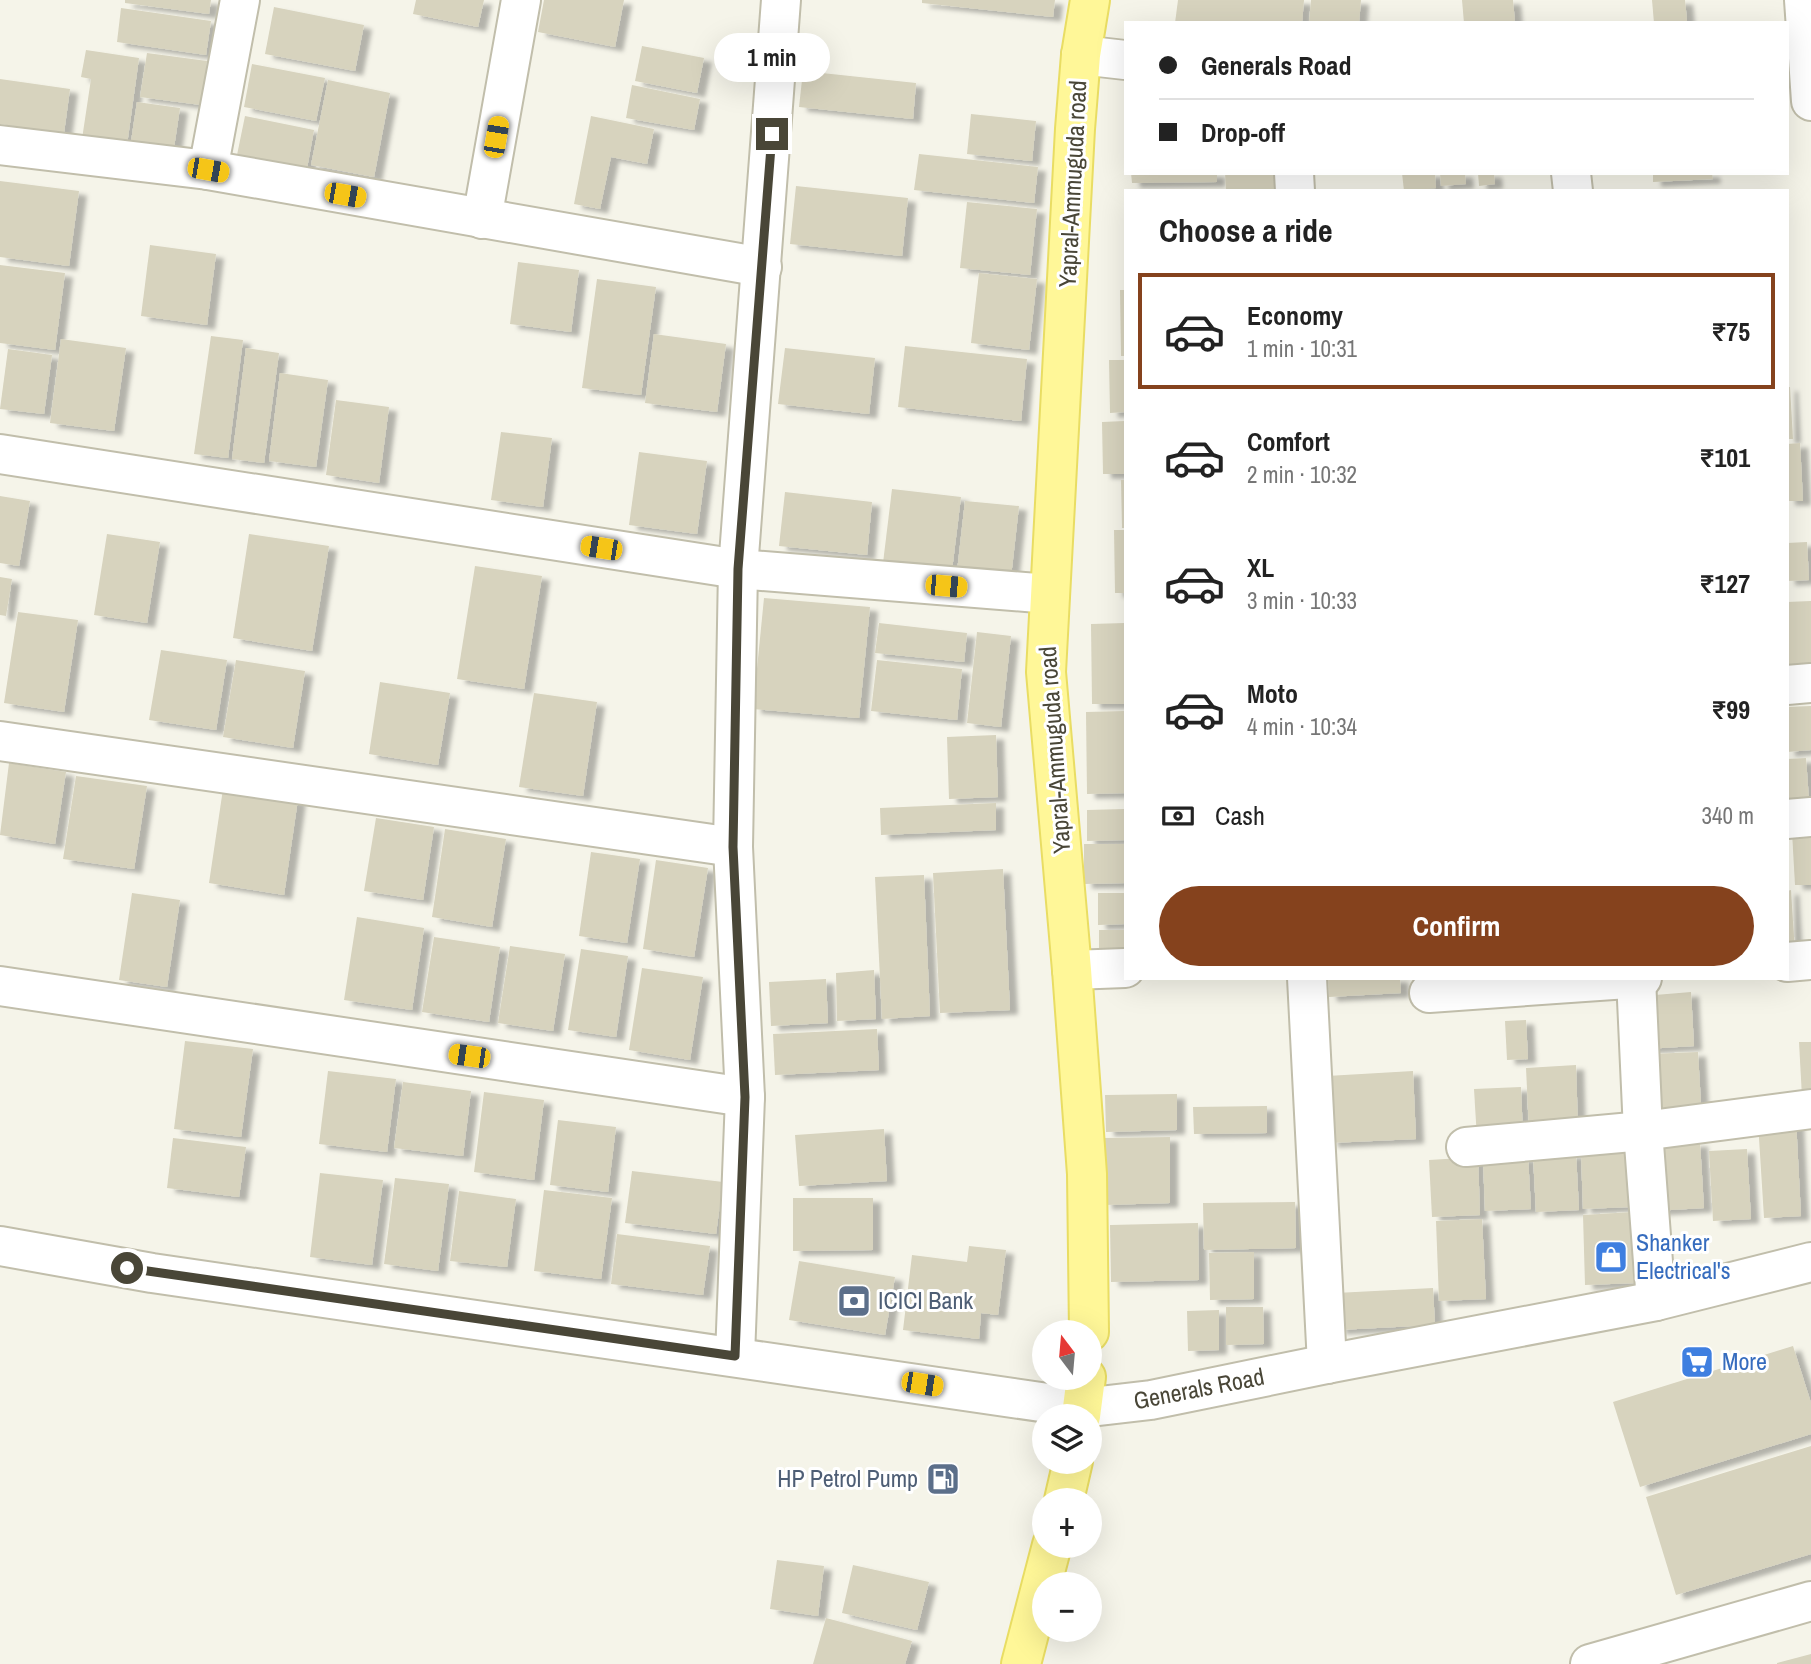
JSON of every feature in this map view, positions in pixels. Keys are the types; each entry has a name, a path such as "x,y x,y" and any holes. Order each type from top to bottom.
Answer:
{"main road":[{"name":"Yapral-Ammuguda road","path":"1089,1320 1087,1174 1045,672 1081,55 1090,0"},
{"path":"1021,1664 1049,1558"}],"street":[{"path":"208,170 240,0"},
{"path":"482,219 521,0"},
{"path":"735,1356 745,1097 733,847 738,569 781,0"},
{"path":"1802,26 1811,101"},
{"path":"1081,55 1124,60"},
{"path":"0,145 208,170 762,267"},
{"path":"0,454 738,569 1050,594"},
{"path":"1789,685 1811,683"},
{"path":"0,741 733,847"},
{"path":"1789,819 1811,817"},
{"path":"1789,962 1811,960"},
{"path":"1072,970 1124,968"},
{"path":"1307,980 1327,1364"},
{"path":"1429,993 1621,980"},
{"path":"1636,980 1643,1131 1656,1301"},
{"path":"0,986 745,1097"},
{"path":"1466,1147 1643,1131 1811,1109"},
{"name":"Generals Road","path":"0,1246 152,1273 735,1356 1083,1400 1151,1401 1327,1364 1656,1301 1811,1262"},
{"path":"1590,1664 1633,1658 1811,1601"}],"building":[{"path":"125,0 211,0 209,14 125,3"},
{"path":"416,0 484,0 478,27 413,14"},
{"path":"544,0 624,0 615,47 538,32"},
{"path":"922,0 1055,0 1053,17 922,3"},
{"path":"1178,0 1304,0 1302,21 1175,21"},
{"path":"1311,0 1361,0 1359,21 1309,21"},
{"path":"1462,0 1513,0 1515,21 1464,21"},
{"path":"1652,0 1685,0 1687,21 1654,21"},
{"path":"274,7 364,25 355,71 265,54"},
{"path":"121,8 211,21 206,55 117,42"},
{"path":"642,46 704,58 697,93 635,81"},
{"path":"86,50 139,58 127,145 82,139 91,79 81,77"},
{"path":"147,53 207,61 201,105 140,97"},
{"path":"252,64 325,78 316,121 244,107"},
{"path":"803,71 916,83 913,119 799,107"},
{"path":"0,79 70,89 64,133 0,124"},
{"path":"328,80 390,93 374,177 311,165"},
{"path":"632,85 700,99 694,130 626,118"},
{"path":"137,102 180,108 173,154 130,148"},
{"path":"971,114 1036,121 1032,161 967,154"},
{"path":"245,116 314,130 306,174 236,160"},
{"path":"591,116 654,129 647,164 611,157 600,209 574,204"},
{"path":"919,154 1038,167 1034,203 914,190"},
{"path":"1131,175 1217,175 1217,182 1132,183"},
{"path":"1225,175 1281,175 1281,189 1226,189"},
{"path":"1402,175 1435,175 1436,188 1404,189"},
{"path":"1440,175 1465,175 1466,184 1441,186"},
{"path":"1478,175 1494,175 1495,184 1479,186"},
{"path":"1653,175 1712,175 1713,179 1653,182"},
{"path":"0,181 79,191 69,266 0,257"},
{"path":"796,186 908,198 902,256 790,244"},
{"path":"967,202 1037,209 1030,275 960,268"},
{"path":"150,245 216,254 207,325 141,316"},
{"path":"518,262 579,270 571,332 510,324"},
{"path":"0,265 65,273 55,350 0,343"},
{"path":"979,273 1037,279 1029,350 971,343"},
{"path":"597,279 656,287 641,395 582,388"},
{"path":"1120,290 1124,290 1124,356 1121,356"},
{"path":"654,334 726,344 717,412 645,403"},
{"path":"211,336 243,340 228,458 194,454"},
{"path":"61,339 126,348 114,431 50,423"},
{"path":"905,346 1027,359 1021,421 898,407"},
{"path":"246,348 279,353 264,463 232,459"},
{"path":"785,348 875,358 869,414 778,404"},
{"path":"8,349 52,355 44,414 0,409"},
{"path":"1109,360 1124,360 1124,412 1110,413"},
{"path":"280,373 328,380 316,467 269,461"},
{"path":"1789,387 1790,387 1793,439 1789,439"},
{"path":"336,400 389,407 379,483 326,475"},
{"path":"1124,421 1124,474 1103,474 1102,422"},
{"path":"501,432 552,438 543,507 491,500"},
{"path":"1800,443 1803,501 1789,501 1789,444"},
{"path":"639,452 707,461 697,534 629,525"},
{"path":"1121,480 1124,480 1124,528"},
{"path":"892,489 961,497 952,570 883,563"},
{"path":"785,492 872,502 867,555 779,546"},
{"path":"0,496 30,501 19,566 0,563"},
{"path":"965,501 1019,506 1011,577 957,572"},
{"path":"1114,530 1124,530 1124,593 1115,593"},
{"path":"107,534 160,542 147,623 94,615"},
{"path":"249,534 329,546 312,651 233,638"},
{"path":"1807,542 1809,580 1789,581 1789,543"},
{"path":"475,566 542,576 524,689 457,679"},
{"path":"0,577 12,579 6,616 0,615"},
{"path":"764,598 870,607 859,718 753,709"},
{"path":"1811,601 1811,674 1789,676 1789,602"},
{"path":"18,612 78,620 64,712 4,703"},
{"path":"879,623 967,633 964,662 875,653"},
{"path":"1124,623 1124,704 1092,704 1091,624"},
{"path":"977,632 1011,636 1001,727 967,723"},
{"path":"161,650 227,660 216,730 149,720"},
{"path":"236,660 305,671 293,748 223,737"},
{"path":"877,660 962,669 957,720 871,711"},
{"path":"380,682 450,693 438,765 369,754"},
{"path":"534,693 597,702 583,796 519,787"},
{"path":"1811,706 1811,750 1789,752 1789,707"},
{"path":"1124,711 1124,793 1087,794 1086,712"},
{"path":"996,735 998,797 949,799 947,737"},
{"path":"1806,758 1810,815 1789,816 1789,759"},
{"path":"9,763 66,772 55,844 0,835"},
{"path":"76,776 147,786 134,869 63,859"},
{"path":"223,789 298,799 284,895 209,883"},
{"path":"996,803 996,830 881,835 880,808"},
{"path":"1124,809 1124,840 1087,841 1087,810"},
{"path":"376,818 434,827 423,900 364,891"},
{"path":"445,829 506,839 492,927 432,917"},
{"path":"1811,831 1811,885 1795,885 1792,832"},
{"path":"1084,844 1124,844 1124,883 1084,884"},
{"path":"591,852 640,859 627,943 579,936"},
{"path":"656,860 708,868 694,957 643,949"},
{"path":"1003,869 1010,1010 940,1013 933,873"},
{"path":"924,875 930,1016 882,1019 875,877"},
{"path":"1791,890 1795,953 1789,953"},
{"path":"132,893 180,900 167,987 119,980"},
{"path":"1098,893 1124,893 1124,924 1098,925"},
{"path":"357,917 424,928 412,1010 344,1000"},
{"path":"1099,930 1124,930 1124,960 1099,961"},
{"path":"434,937 500,947 489,1022 422,1012"},
{"path":"510,946 565,954 553,1031 498,1023"},
{"path":"581,949 628,956 616,1037 568,1030"},
{"path":"642,968 703,977 690,1060 629,1050"},
{"path":"874,970 876,1019 837,1021 836,973"},
{"path":"826,979 828,1023 771,1026 769,982"},
{"path":"1328,980 1400,980 1401,993 1329,997"},
{"path":"1691,992 1694,1046 1646,1049 1643,996"},
{"path":"1526,1020 1528,1059 1507,1060 1505,1021"},
{"path":"877,1029 879,1070 775,1075 773,1034"},
{"path":"185,1041 253,1049 241,1137 174,1129"},
{"path":"1799,1042 1811,1042 1811,1097 1802,1097"},
{"path":"1698,1052 1701,1105 1654,1108 1651,1054"},
{"path":"1576,1065 1578,1129 1529,1132 1526,1068"},
{"path":"328,1071 396,1079 387,1152 319,1144"},
{"path":"1413,1071 1416,1139 1330,1143 1327,1076"},
{"path":"403,1082 471,1091 463,1156 394,1148"},
{"path":"1521,1087 1523,1136 1477,1139 1474,1089"},
{"path":"484,1092 544,1100 534,1180 474,1172"},
{"path":"1177,1094 1177,1130 1106,1132 1105,1095"},
{"path":"1267,1106 1267,1133 1194,1134 1193,1107"},
{"path":"558,1120 616,1127 608,1192 550,1185"},
{"path":"1796,1120 1801,1216 1764,1218 1758,1122"},
{"path":"884,1129 887,1181 799,1186 795,1135"},
{"path":"1170,1137 1170,1203 1104,1205 1103,1138"},
{"path":"173,1138 246,1147 239,1197 167,1188"},
{"path":"1700,1142 1704,1208 1655,1211 1651,1145"},
{"path":"1747,1149 1751,1219 1713,1221 1709,1151"},
{"path":"1628,1151 1631,1207 1583,1209 1581,1153"},
{"path":"1576,1153 1579,1210 1536,1212 1533,1155"},
{"path":"1528,1156 1531,1209 1485,1211 1483,1158"},
{"path":"1478,1157 1480,1215 1432,1217 1429,1160"},
{"path":"632,1171 723,1182 716,1234 625,1223"},
{"path":"320,1173 383,1180 372,1265 310,1257"},
{"path":"395,1178 449,1184 438,1271 384,1264"},
{"path":"544,1190 612,1198 601,1279 534,1271"},
{"path":"459,1191 516,1199 507,1267 450,1261"},
{"path":"793,1198 873,1198 873,1250 793,1251"},
{"path":"1295,1202 1296,1248 1204,1250 1203,1203"},
{"path":"1633,1212 1636,1283 1585,1285 1583,1215"},
{"path":"1482,1219 1486,1299 1439,1301 1436,1221"},
{"path":"1198,1223 1199,1280 1111,1282 1110,1225"},
{"path":"617,1234 710,1246 703,1295 611,1284"},
{"path":"969,1246 1006,1250 998,1315 981,1313 979,1339 903,1330 912,1255 967,1262"},
{"path":"1254,1252 1254,1299 1210,1300 1209,1253"},
{"path":"799,1261 895,1277 885,1335 789,1320"},
{"path":"1433,1288 1435,1325 1338,1330 1336,1293"},
{"path":"1226,1307 1263,1307 1264,1344 1226,1345"},
{"path":"1219,1310 1219,1350 1188,1351 1187,1311"},
{"path":"1793,1346 1811,1403 1811,1434 1640,1487 1613,1402"},
{"path":"1811,1446 1811,1554 1676,1595 1646,1497"},
{"path":"777,1560 824,1566 818,1616 770,1609"},
{"path":"853,1565 929,1582 917,1630 842,1613"},
{"path":"826,1618 912,1641 905,1664 813,1664"},
{"path":"1811,1654 1811,1664 1777,1664 1777,1663"}],"place":[{"name":"Shanker Electrical's","path":"1611,1257"},
{"name":"ICICI Bank","path":"854,1301"},
{"name":"More","path":"1697,1362"},
{"name":"HP Petrol Pump","path":"943,1479"}],"route":[{"path":"127,1268 735,1356 745,1097 733,847 738,569 772,134"}]}
